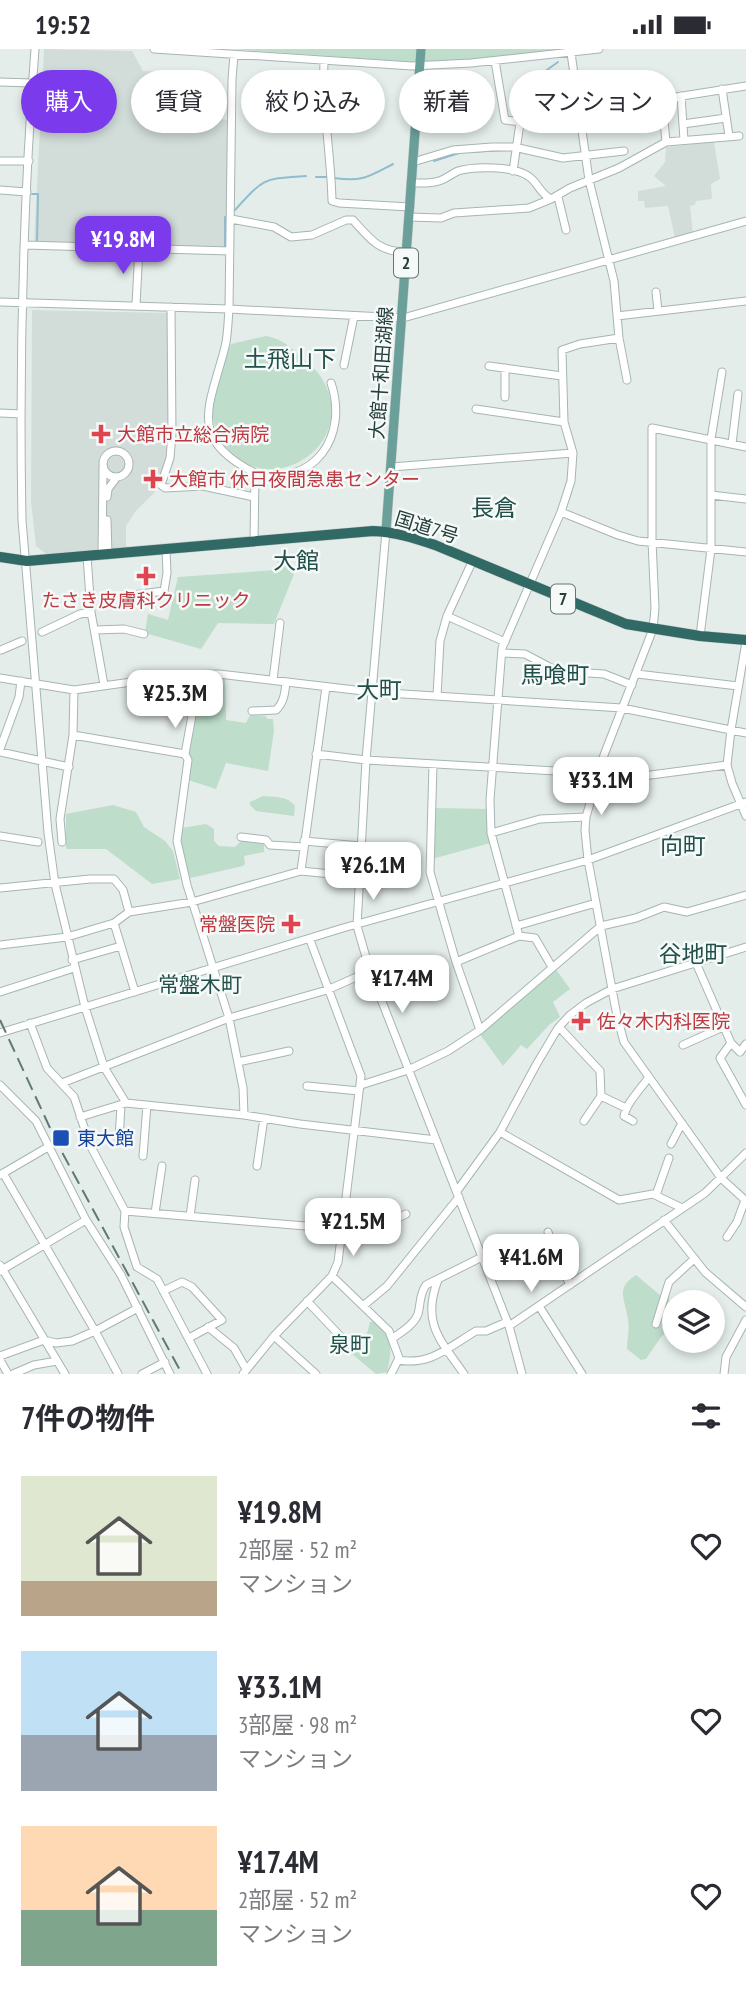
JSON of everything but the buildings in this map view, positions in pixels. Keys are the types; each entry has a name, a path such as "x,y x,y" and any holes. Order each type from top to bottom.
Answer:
{"highway":[{"name":"国道7号","path":"0,557 27,561 386,531 409,536 472,560 626,624 746,641"}],"main road":[{"name":"大館十和田湖線","path":"386,531 421,58"}],"street":[{"path":"33,70 35,49"},
{"path":"154,49 324,62 421,58 495,61 599,49"},
{"path":"570,53 573,70"},
{"path":"234,55 229,309 226,345 210,394 208,421 217,443 230,459 255,473 271,476 290,474 309,467 319,457 332,435 336,420 336,397 331,383"},
{"path":"495,61 505,120 509,120"},
{"path":"324,62 323,92 331,164 331,201 339,203 440,218 454,213 528,208 619,168 666,142 739,136"},
{"path":"0,82 21,83"},
{"path":"677,97 746,86"},
{"path":"722,89 729,136"},
{"path":"681,96 684,140"},
{"path":"683,124 726,118"},
{"path":"30,133 22,303 22,520 48,833 55,884 85,1007 104,1067 123,1104 119,1140"},
{"path":"513,171 517,133"},
{"path":"581,133 589,180 609,259 627,380"},
{"path":"665,133 666,142"},
{"path":"413,162 453,150 514,147 563,158 624,151"},
{"path":"0,161 29,161"},
{"path":"411,183 437,182 457,172 490,168 528,176 545,196 554,198"},
{"path":"0,190 27,192"},
{"path":"554,198 566,230"},
{"path":"231,219 274,227 291,237 312,235 346,220 352,220 388,251 406,252"},
{"path":"0,302 171,306 403,318 746,221"},
{"path":"25,244 230,251"},
{"path":"136,305 139,248"},
{"path":"656,292 658,311"},
{"path":"617,316 746,301"},
{"path":"171,306 172,434 170,458 161,485 203,485 254,497"},
{"path":"344,365 354,316"},
{"path":"519,936 491,833 490,800 502,653 561,512 571,481 573,453 565,422 562,350 580,344 619,338"},
{"path":"489,366 562,376"},
{"path":"505,368 505,397"},
{"path":"700,636 712,549 711,439 722,372"},
{"path":"732,444 738,394"},
{"path":"476,409 565,422"},
{"path":"0,413 21,414"},
{"path":"727,1237 737,1222 745,1200 721,1178 624,1042 585,843 586,817 622,708 653,629 655,608 652,428 746,447"},
{"path":"116,451 123,453 128,460 128,469 117,477 108,489 105,555 103,460 108,453 116,451"},
{"path":"391,467 573,453"},
{"path":"103,468 108,475 117,477"},
{"path":"254,542 255,473"},
{"path":"711,495 746,499"},
{"path":"561,512 638,541 746,552"},
{"path":"386,531 366,760 357,926 370,971 508,1324 522,1374"},
{"path":"134,596 164,591 167,573 166,550"},
{"path":"87,556 91,612 104,685"},
{"path":"437,696 440,641 447,617 472,560"},
{"path":"42,632 80,614 91,612"},
{"path":"447,617 505,642"},
{"path":"274,680 280,623"},
{"path":"95,630 124,629 144,634"},
{"path":"1,650 22,641"},
{"path":"746,641 727,765 746,816"},
{"path":"502,653 525,654 557,671 604,674 632,685"},
{"path":"0,678 74,689 182,674 210,674 372,692 622,708 746,733"},
{"path":"637,674 738,686"},
{"path":"21,681 19,697 0,750 69,767"},
{"path":"252,711 279,708 286,682"},
{"path":"301,871 326,687"},
{"path":"62,842 60,819 73,735 74,689"},
{"path":"193,710 185,754 188,760 177,841 192,902 229,1018 243,1088 244,1115"},
{"path":"73,735 185,754"},
{"path":"316,754 366,760 643,776 727,765"},
{"path":"433,764 430,872 456,962 480,1030"},
{"path":"0,1033 343,928 588,860 743,803"},
{"path":"491,833 540,819 586,817"},
{"path":"0,836 38,842"},
{"path":"241,837 266,840 270,845 362,846"},
{"path":"0,945 67,937 114,923 129,912 192,902 301,871 360,877"},
{"path":"0,888 114,879 122,890 129,912"},
{"path":"307,1086 360,1088 448,1051 480,1030 601,926 636,918 664,907 687,912 746,895"},
{"path":"516,926 596,904"},
{"path":"114,923 135,992"},
{"path":"456,962 519,936 535,938 552,967"},
{"path":"208,1327 234,1348 245,1372 274,1336 332,1276 338,1262 361,1076 310,940"},
{"path":"0,992 121,946"},
{"path":"363,1306 387,1286 458,1194 500,1132 559,1027 586,1003 612,989 746,948"},
{"path":"696,963 731,1043 740,1052 746,1044"},
{"path":"62,1083 229,1018 327,990 370,971"},
{"path":"30,1023 47,1068 74,1097 90,1145 125,1211 124,1227 137,1267 157,1279 207,1374"},
{"path":"559,1027 598,1069 601,1096 584,1121"},
{"path":"683,1045 723,1027"},
{"path":"731,1043 720,1058 746,1105"},
{"path":"238,1062 289,1051"},
{"path":"633,1121 624,1116 626,1108 649,1077"},
{"path":"0,1085 36,1121 86,1220 121,1275 170,1374"},
{"path":"601,1096 626,1108"},
{"path":"80,1117 123,1104 147,1105 436,1140"},
{"path":"143,1156 147,1105"},
{"path":"257,1166 264,1118"},
{"path":"671,1144 682,1123"},
{"path":"500,1132 618,1200 656,1195 681,1208"},
{"path":"48,1147 2,1174 96,1331 118,1374"},
{"path":"398,1360 426,1361 476,1331 486,1331 508,1324 705,1193 746,1153"},
{"path":"656,1195 669,1158"},
{"path":"155,1213 162,1166"},
{"path":"190,1216 195,1180"},
{"path":"125,1211 342,1229"},
{"path":"344,1218 386,1224 406,1214"},
{"path":"65,1374 1,1269 86,1220"},
{"path":"664,1220 694,1259 746,1307"},
{"path":"548,1232 555,1256 570,1285"},
{"path":"392,1339 411,1324 417,1315 421,1292 426,1286 482,1257"},
{"path":"656,1324 669,1282 694,1259"},
{"path":"332,1276 389,1331 398,1360 391,1374"},
{"path":"438,1279 434,1292 432,1322 436,1334 464,1374"},
{"path":"163,1291 182,1282 192,1287 222,1320 189,1338"},
{"path":"307,1301 342,1338"},
{"path":"538,1306 582,1374"},
{"path":"57,1361 34,1365 10,1374 0,1358 44,1340 56,1343 72,1341 138,1308"},
{"path":"724,1374 726,1357 746,1320"},
{"path":"274,1336 316,1374"},
{"path":"142,1374 165,1362"}],"shaded area":[{"path":"44,49 132,51 142,70 131,70 131,133 227,133 227,249 34,243 40,133 117,133 117,70 43,70"},
{"path":"714,142 720,179 711,184 712,199 696,201 695,205 690,206 693,233 675,238 668,206 645,208 644,201 638,201 638,191 666,186 654,176 665,162 666,147"},
{"name":"大館市立総合病院","path":"32,310 167,313 170,444 163,474 154,493 135,512 126,526 126,547 46,554 36,546 31,502"}],"green space":[{"path":"231,49 590,49 427,63"},
{"path":"266,336 286,344 319,374 328,391 332,413 327,433 316,450 300,462 281,468 261,468 242,461 225,446 213,419 214,393 231,344"},
{"path":"278,561 285,562 294,574 274,624 218,623 201,649 145,633 148,614 168,620 178,577 276,570"},
{"path":"196,678 225,678 226,720 246,723 250,715 273,719 274,731 268,771 226,763 216,789 188,780 192,757 187,755"},
{"path":"263,796 289,800 295,806 294,816 256,811 250,802"},
{"path":"113,805 136,812 144,827 165,841 173,851 180,879 152,884 106,849 66,849 66,814"},
{"path":"434,808 488,809 490,843 432,859"},
{"path":"206,824 214,829 214,841 219,846 235,847 243,839 264,841 264,852 244,856 243,866 190,878 180,841 181,828"},
{"path":"555,968 570,989 553,1002 560,1017 527,1049 521,1045 503,1066 479,1033"},
{"path":"636,1275 662,1296 662,1336 646,1359 641,1360 627,1349 629,1324 623,1290"},
{"path":"374,1321 381,1327 390,1344 387,1372 376,1374 345,1348 344,1343 348,1337 364,1345 370,1322"}],"waterway":[{"path":"547,70 558,62"},
{"path":"468,152 508,150"},
{"path":"434,161 459,153"},
{"path":"334,178 365,177 393,164"},
{"path":"235,210 266,182 306,176"},
{"path":"316,177 328,177"},
{"path":"32,194 38,194 37,243"},
{"path":"225,217 225,248"}],"railway":[{"path":"0,1020 57,1143 182,1374"}],"place":[{"name":"大館市立総合病院","path":"101,434"},
{"name":"大館市 休日夜間急患センター","path":"153,479"},
{"name":"たさき皮膚科クリニック","path":"146,576"},
{"name":"常盤医院","path":"291,924"},
{"name":"佐々木内科医院","path":"581,1021"},
{"name":"東大館","path":"61,1138"}],"district":[{"name":"土飛山下","path":"290,359"},
{"name":"長倉","path":"494,508"},
{"name":"大館","path":"296,561"},
{"name":"馬喰町","path":"555,675"},
{"name":"大町","path":"379,690"},
{"name":"向町","path":"683,846"},
{"name":"谷地町","path":"693,954"},
{"name":"常盤木町","path":"200,985"},
{"name":"泉町","path":"350,1345"}]}
